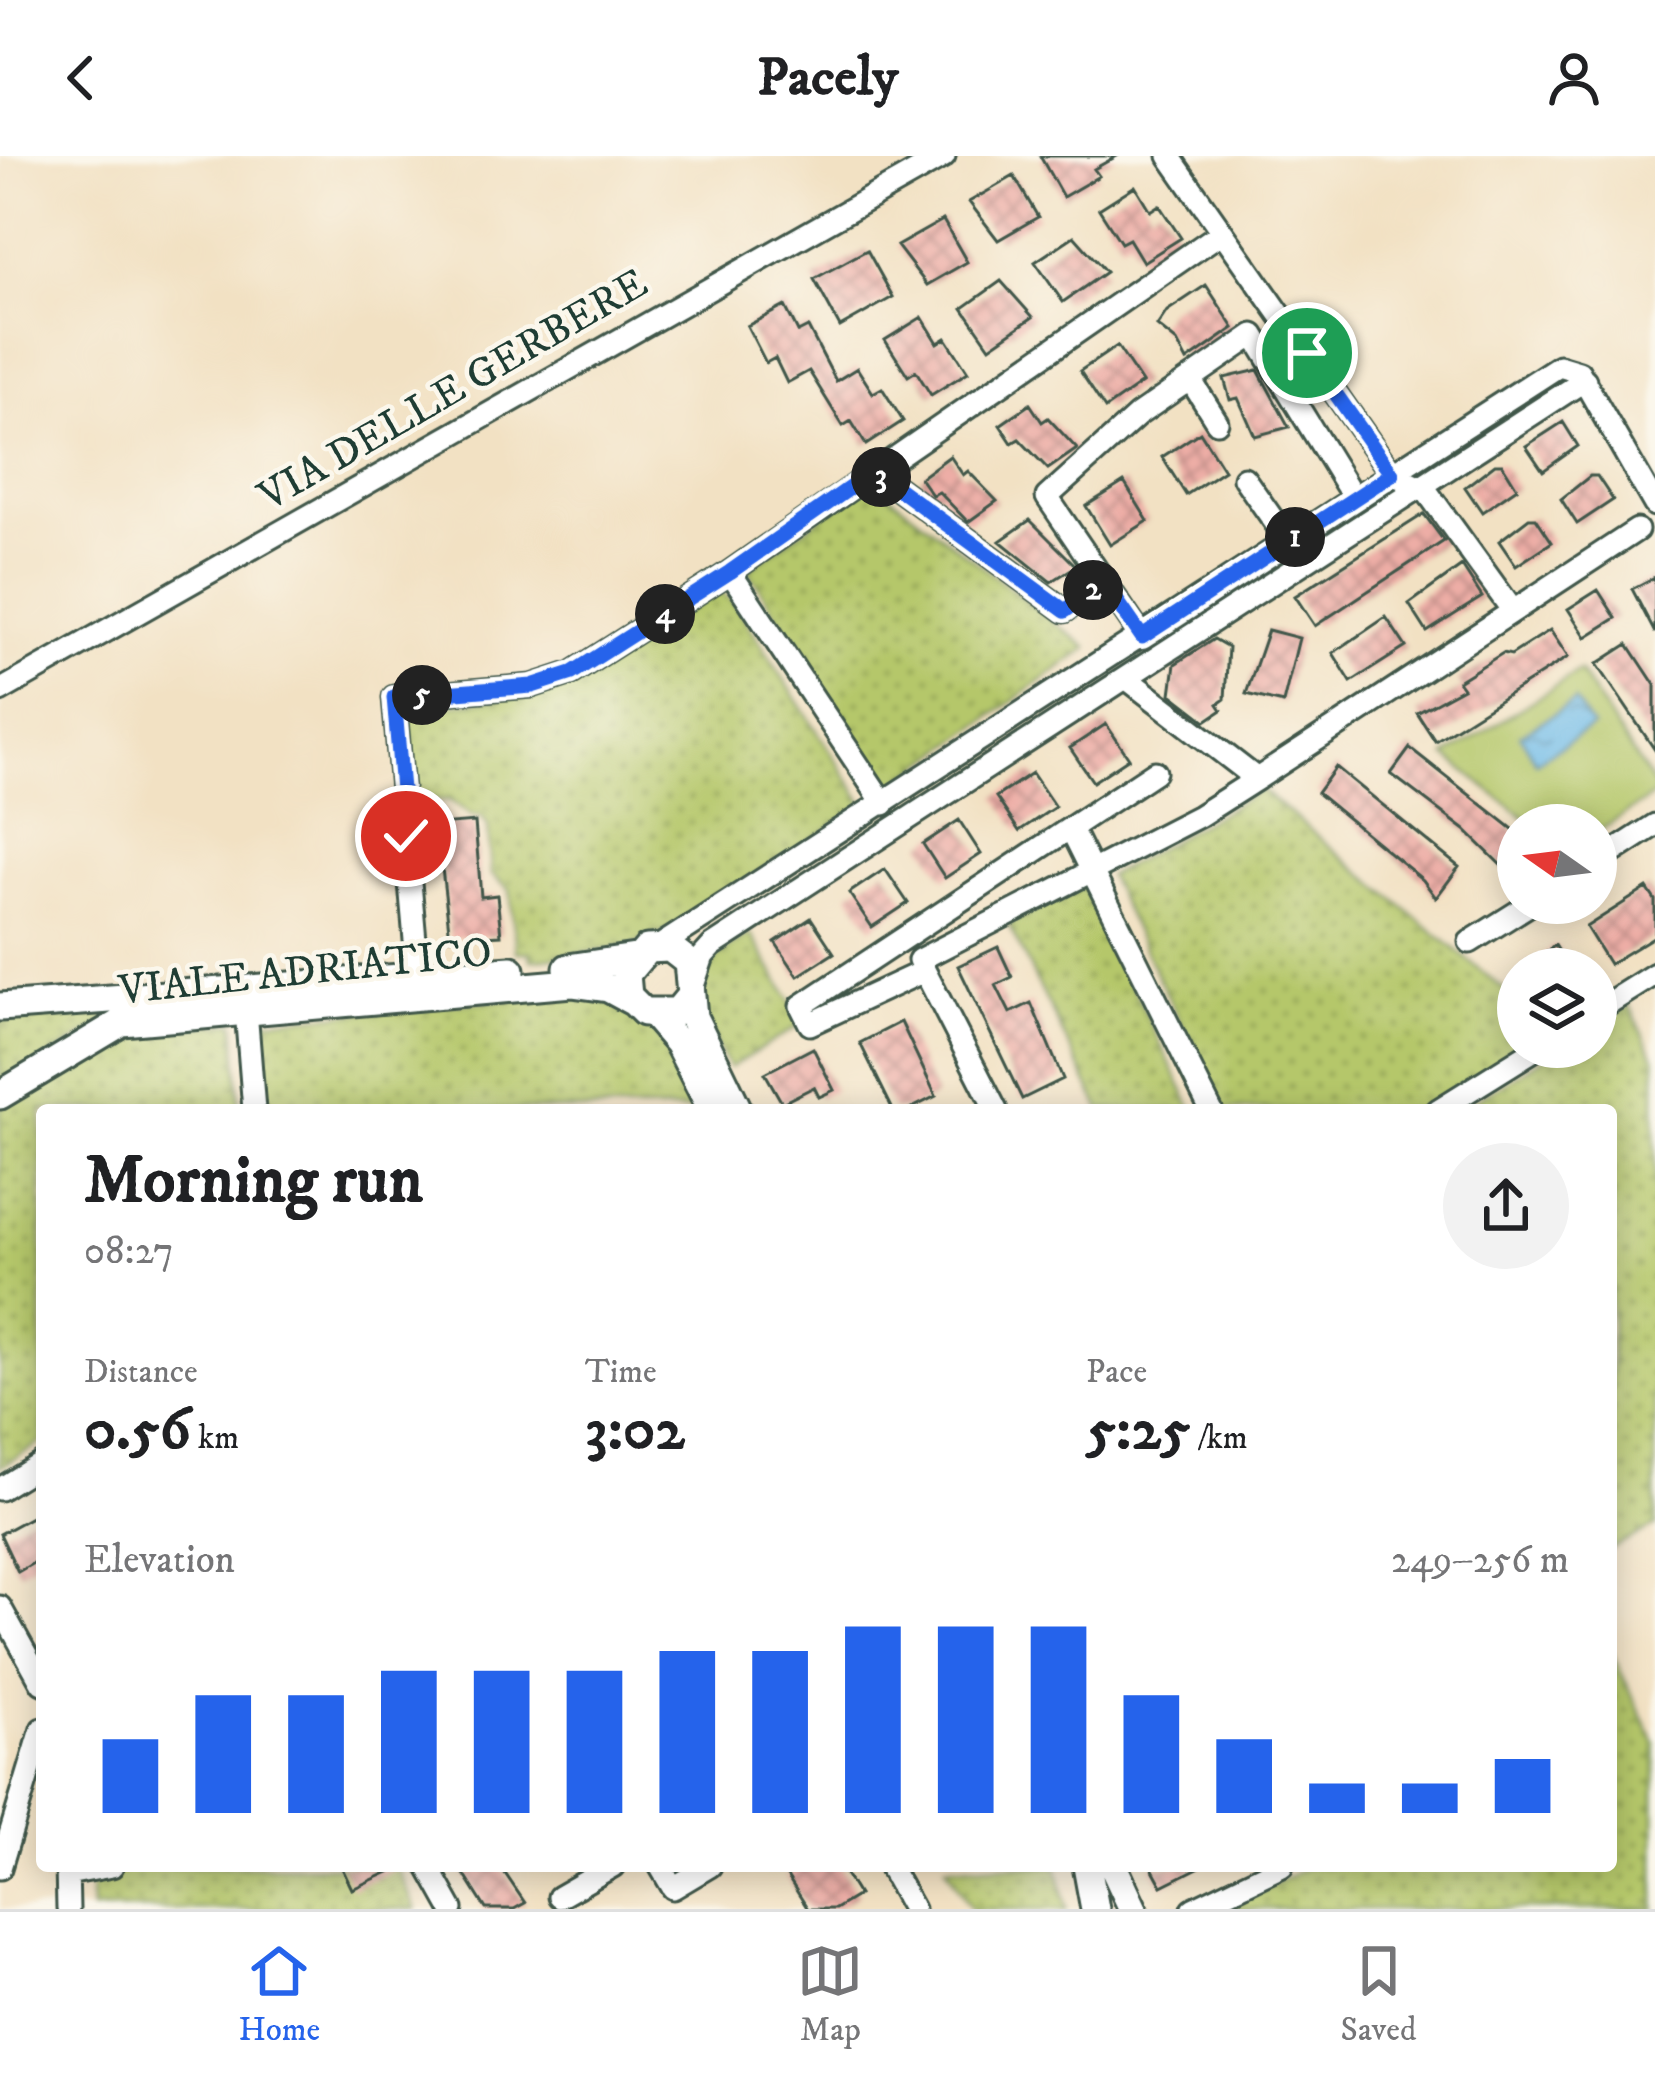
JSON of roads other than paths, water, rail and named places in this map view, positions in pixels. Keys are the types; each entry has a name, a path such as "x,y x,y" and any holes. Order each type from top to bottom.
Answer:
{"street":[{"name":"VIA DELLE GERBERE","path":"0,691 944,156"},
{"path":"1169,156 1392,474 1425,488 1513,611"},
{"path":"418,975 394,697 553,681 730,572 1222,232"},
{"path":"1142,637 1047,496 1138,415 1254,334 1354,498"},
{"path":"709,1104 678,1043 643,1009 626,974 646,952 884,804 1559,366 1576,368 1585,380 1655,506"},
{"path":"1190,379 1217,422"},
{"path":"643,1009 676,1012 693,989 703,956 712,946 1585,380"},
{"path":"874,471 1065,611 1104,582"},
{"path":"1244,478 1288,542"},
{"path":"1155,772 801,1006 810,1024 884,990 1257,779 1637,530"},
{"path":"730,572 884,804"},
{"path":"1126,678 1257,779"},
{"path":"1617,849 1655,825"},
{"path":"1071,829 1207,1104"},
{"path":"1470,942 1499,924"},
{"path":"907,939 994,1104"},
{"path":"646,952 688,962 695,1024 735,1104"},
{"name":"VIALE ADRIATICO","path":"0,1007 418,975 598,967 646,952"},
{"path":"868,963 884,990"},
{"path":"1617,998 1655,974"},
{"name":"VIALE ADRIATICO","path":"0,1095 122,1022 572,983 608,988 643,1009"},
{"path":"246,1010 254,1104"},
{"path":"1448,1104 1505,1068"},
{"path":"0,1489 36,1467"},
{"path":"0,1607 36,1672"},
{"path":"0,1868 36,1750"},
{"path":"67,1872 68,1909"},
{"path":"431,1872 452,1909"},
{"path":"559,1897 603,1872"},
{"path":"664,1872 673,1888 700,1872"},
{"path":"892,1872 914,1909"},
{"path":"1088,1872 1096,1909"},
{"path":"1116,1872 1133,1909"},
{"path":"1193,1909 1270,1872"}],"water":[{"path":"1575,701 1592,727 1536,762 1520,735"}]}
